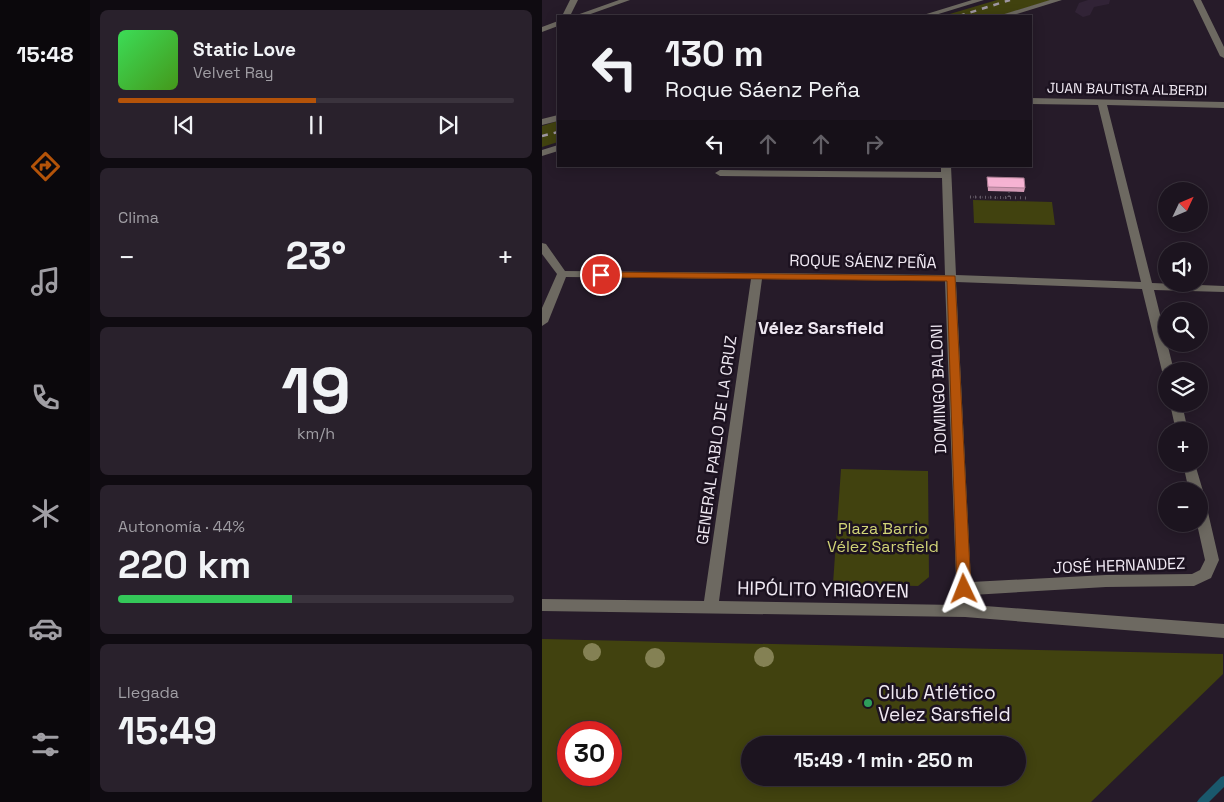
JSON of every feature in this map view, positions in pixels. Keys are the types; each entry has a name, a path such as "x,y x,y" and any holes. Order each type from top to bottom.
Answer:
{"street":[{"path":"566,15 574,0"},
{"path":"581,15 626,0"},
{"path":"928,15 980,0"},
{"path":"1006,15 1058,0"},
{"path":"1197,0 1224,56"},
{"path":"542,30 557,24"},
{"name":"JUAN BAUTISTA ALBERDI","path":"1032,101 1224,105"},
{"path":"1102,102 1166,362"},
{"path":"542,122 557,118"},
{"path":"542,153 557,148"},
{"path":"720,172 947,170"},
{"name":"DOMINGO BALONI","path":"947,170 965,611"},
{"path":"542,246 562,274 542,322"},
{"name":"ROQUE SÁENZ PEÑA","path":"562,274 952,278 1224,289"},
{"name":"GENERAL PABLO DE LA CRUZ","path":"710,608 757,276"},
{"name":"JOSÉ HERNANDEZ","path":"964,589 1106,581 1194,580 1206,574 1212,560 1206,532"},
{"name":"HIPÓLITO YRIGOYEN","path":"542,605 965,611 1224,631"}],"path":[{"path":"1009,192 1009,199"},
{"path":"970,197 1030,198"}],"shaded area":[{"path":"1088,0 1110,0 1109,4 1094,7 1090,15 1083,17 1075,12 1079,3"}],"green space":[{"path":"997,0 1052,0 1002,15 946,15"},
{"path":"557,121 557,142 542,147 542,126"},
{"path":"973,200 1052,202 1055,225 974,223"},
{"name":"Plaza Barrio Vélez Sarsfield","path":"841,469 928,471 929,577 918,586 833,584"},
{"name":"Club Atlético Velez Sarsfield","path":"542,639 1223,654 1223,674 1091,802 542,802"}],"building":[{"path":"987,177 1024,178 1025,188 988,187"}],"waterway":[{"path":"1202,802 1224,780"}],"railway":[{"path":"962,15 1010,0"},
{"path":"542,136 557,132"}],"place":[{"name":"Club Atlético Velez Sarsfield","path":"868,703"}],"district":[{"name":"Vélez Sarsfield","path":"821,328"}],"route":[{"path":"601,275 952,278 964,589"}]}
